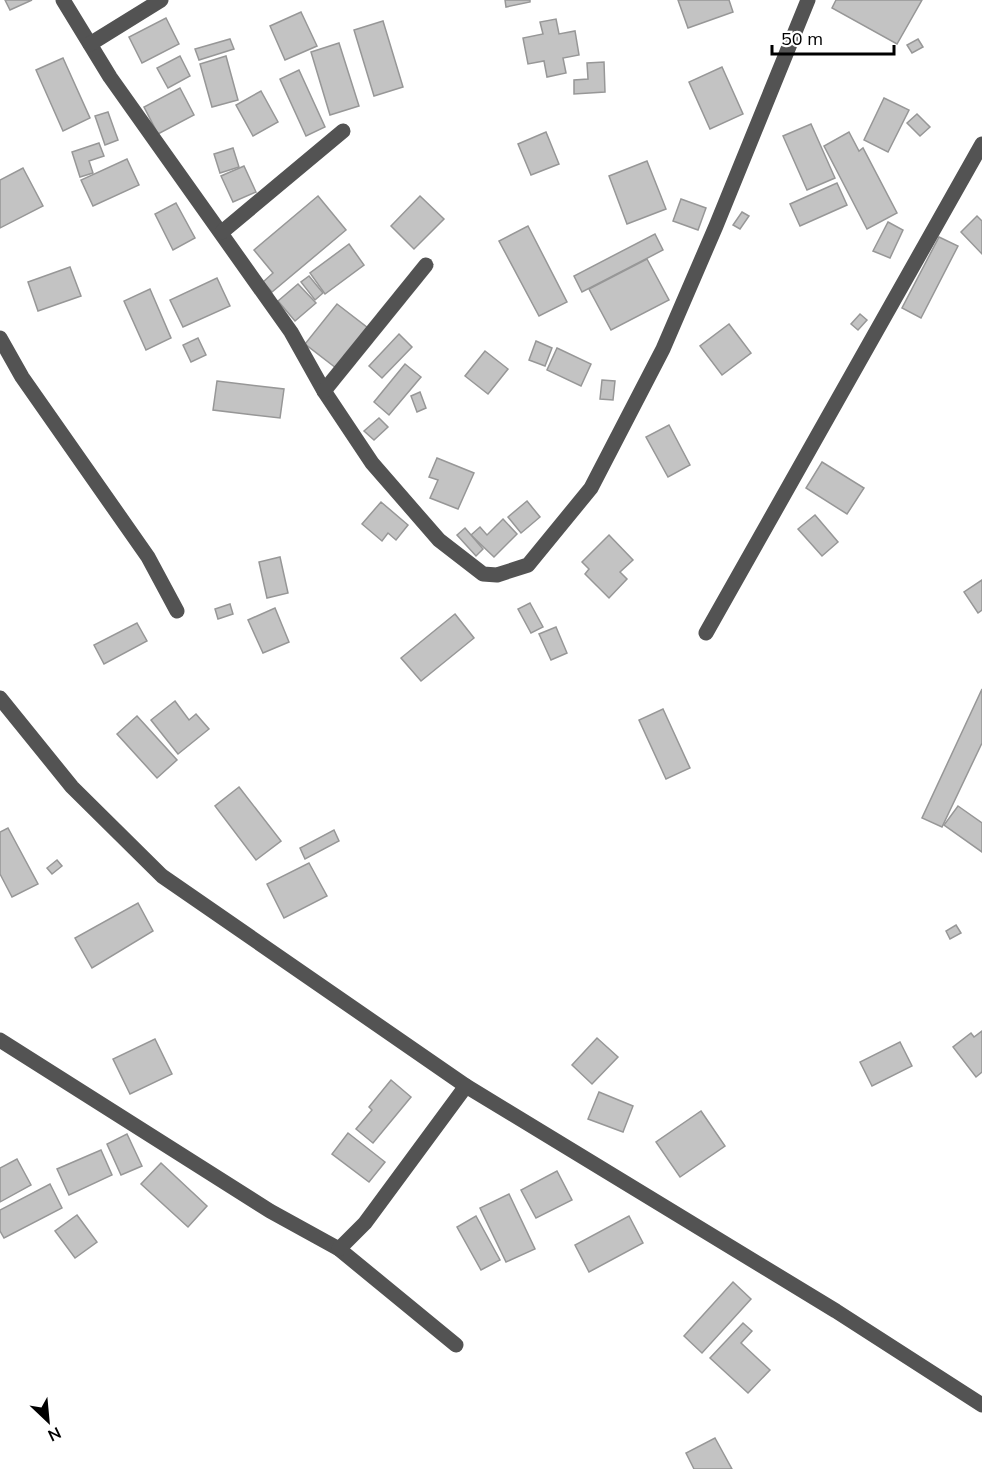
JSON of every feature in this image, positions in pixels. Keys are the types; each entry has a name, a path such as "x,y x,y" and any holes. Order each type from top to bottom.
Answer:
{"street":[{"path":"63,0 162,154 222,232 291,333 324,391 372,463 439,540 483,574 497,575 528,565 591,488 663,349 808,0"},
{"path":"90,44 162,0"},
{"path":"222,232 343,131"},
{"path":"706,633 982,144"},
{"path":"324,391 426,265"},
{"path":"0,338 22,377 148,557 177,611"},
{"path":"0,698 72,787 162,876 466,1086 836,1311 982,1405"},
{"path":"0,1040 270,1211 339,1249 456,1345"},
{"path":"339,1249 365,1223 466,1086"}],"building":[{"path":"5,0 32,0 10,10"},
{"path":"505,0 530,0 530,2 506,7"},
{"path":"678,0 729,0 733,12 688,28"},
{"path":"836,0 922,0 897,44 832,8"},
{"path":"301,12 317,46 285,60 270,26"},
{"path":"166,18 179,44 142,63 129,37"},
{"path":"556,19 559,34 575,31 579,55 563,58 566,73 547,77 544,61 528,64 523,38 543,34 540,22"},
{"path":"383,21 403,87 374,96 354,30"},
{"path":"230,39 234,49 199,60 195,49"},
{"path":"918,39 923,47 912,53 907,45"},
{"path":"339,43 359,106 330,115 311,52"},
{"path":"180,56 190,76 168,88 157,68"},
{"path":"226,56 238,100 212,107 200,64"},
{"path":"63,58 90,118 63,131 36,70"},
{"path":"604,62 605,92 574,94 574,80 588,79 587,63"},
{"path":"722,67 743,114 710,129 689,82"},
{"path":"299,70 325,127 306,136 280,79"},
{"path":"180,88 194,115 158,134 144,107"},
{"path":"261,91 278,122 253,136 236,105"},
{"path":"884,98 909,110 888,152 864,140"},
{"path":"108,112 118,140 105,145 95,116"},
{"path":"917,114 930,127 920,136 907,123"},
{"path":"811,124 835,178 807,190 783,136"},
{"path":"546,132 559,164 531,175 518,144"},
{"path":"849,132 859,151 863,148 897,213 867,229 824,146"},
{"path":"99,143 104,156 89,161 93,173 80,177 72,152"},
{"path":"233,148 239,167 220,173 214,154"},
{"path":"127,159 139,185 93,206 81,180"},
{"path":"647,161 666,209 627,224 609,176"},
{"path":"244,166 256,192 233,202 221,176"},
{"path":"23,168 43,206 0,228 0,180"},
{"path":"837,183 847,205 800,226 790,204"},
{"path":"318,196 346,230 272,292 263,282 273,273 254,250"},
{"path":"420,196 444,219 414,249 391,226"},
{"path":"681,199 706,208 698,230 673,221"},
{"path":"176,203 195,238 173,250 155,214"},
{"path":"742,212 749,216 740,229 733,225"},
{"path":"977,216 982,221 982,254 961,232"},
{"path":"888,222 903,230 890,258 873,251"},
{"path":"528,226 567,302 539,316 499,241"},
{"path":"655,234 663,250 582,292 574,276"},
{"path":"939,237 958,246 921,318 902,308"},
{"path":"349,244 364,265 325,294 310,273"},
{"path":"647,259 669,300 611,330 589,289"},
{"path":"70,267 81,296 38,311 28,282"},
{"path":"309,276 323,293 315,300 301,282"},
{"path":"217,278 230,306 183,327 170,300"},
{"path":"298,284 316,303 295,321 278,301"},
{"path":"150,289 171,338 146,350 124,301"},
{"path":"337,304 368,328 336,368 305,344"},
{"path":"860,314 867,320 858,330 851,324"},
{"path":"729,324 751,353 722,375 700,346"},
{"path":"399,334 412,347 382,378 369,366"},
{"path":"198,338 206,355 191,362 183,345"},
{"path":"536,341 552,348 545,366 529,360"},
{"path":"557,348 591,364 581,386 547,370"},
{"path":"485,351 508,369 488,394 465,376"},
{"path":"405,364 421,377 389,415 374,402"},
{"path":"602,380 615,381 613,400 600,399"},
{"path":"217,381 284,389 280,418 213,410"},
{"path":"420,392 426,408 417,412 411,396"},
{"path":"379,418 388,427 374,440 364,431"},
{"path":"669,425 690,465 668,477 646,437"},
{"path":"437,458 474,473 458,509 430,498 438,480 429,477"},
{"path":"822,462 864,488 847,514 806,488"},
{"path":"527,501 540,517 521,533 508,517"},
{"path":"381,502 408,525 396,540 388,533 382,541 362,524"},
{"path":"815,515 838,542 822,556 798,529"},
{"path":"503,519 517,534 494,557 471,535 480,527 487,535"},
{"path":"465,528 483,549 476,556 457,535"},
{"path":"609,535 633,560 620,572 627,579 609,598 585,574 589,569 582,562"},
{"path":"280,557 288,593 267,598 259,562"},
{"path":"982,580 982,610 978,613 964,592"},
{"path":"530,603 543,627 531,633 518,609"},
{"path":"230,604 233,614 218,619 215,609"},
{"path":"275,608 289,642 263,653 248,620"},
{"path":"455,614 474,638 421,681 401,658"},
{"path":"137,623 147,641 104,664 94,645"},
{"path":"556,627 567,653 551,660 539,634"},
{"path":"982,689 982,743 942,827 922,818"},
{"path":"175,701 189,720 196,714 209,729 178,754 151,720"},
{"path":"663,709 690,768 666,779 639,720"},
{"path":"137,716 177,760 157,778 117,734"},
{"path":"239,787 281,841 256,860 215,806"},
{"path":"958,806 982,823 982,852 944,825"},
{"path":"8,828 38,884 12,897 0,874 0,832"},
{"path":"334,830 339,841 305,859 300,848"},
{"path":"57,860 62,866 52,874 47,868"},
{"path":"309,863 327,896 284,918 267,884"},
{"path":"138,903 153,931 92,968 75,938"},
{"path":"956,925 961,933 950,939 946,931"},
{"path":"982,1031 982,1072 976,1077 953,1047 971,1033 974,1037"},
{"path":"597,1038 618,1057 592,1084 572,1065"},
{"path":"155,1039 172,1074 130,1094 113,1059"},
{"path":"900,1042 912,1066 872,1086 860,1062"},
{"path":"391,1080 411,1097 373,1143 356,1129 372,1110 369,1107"},
{"path":"599,1092 633,1106 623,1132 588,1119"},
{"path":"701,1111 725,1146 680,1177 656,1142"},
{"path":"348,1133 385,1162 369,1182 332,1154"},
{"path":"127,1134 142,1166 121,1175 107,1144"},
{"path":"101,1150 112,1175 69,1195 57,1169"},
{"path":"17,1159 31,1185 0,1202 0,1168"},
{"path":"161,1163 207,1206 188,1227 141,1184"},
{"path":"557,1171 572,1200 536,1218 521,1190"},
{"path":"50,1184 62,1208 4,1238 0,1231 0,1210"},
{"path":"509,1194 535,1249 506,1262 480,1208"},
{"path":"77,1215 97,1242 75,1258 55,1231"},
{"path":"476,1216 500,1260 481,1270 457,1227"},
{"path":"629,1216 643,1243 589,1272 575,1245"},
{"path":"733,1282 751,1299 702,1353 684,1336"},
{"path":"743,1323 752,1331 741,1343 770,1370 748,1393 710,1358"},
{"path":"715,1438 732,1469 694,1469 686,1453"}]}
